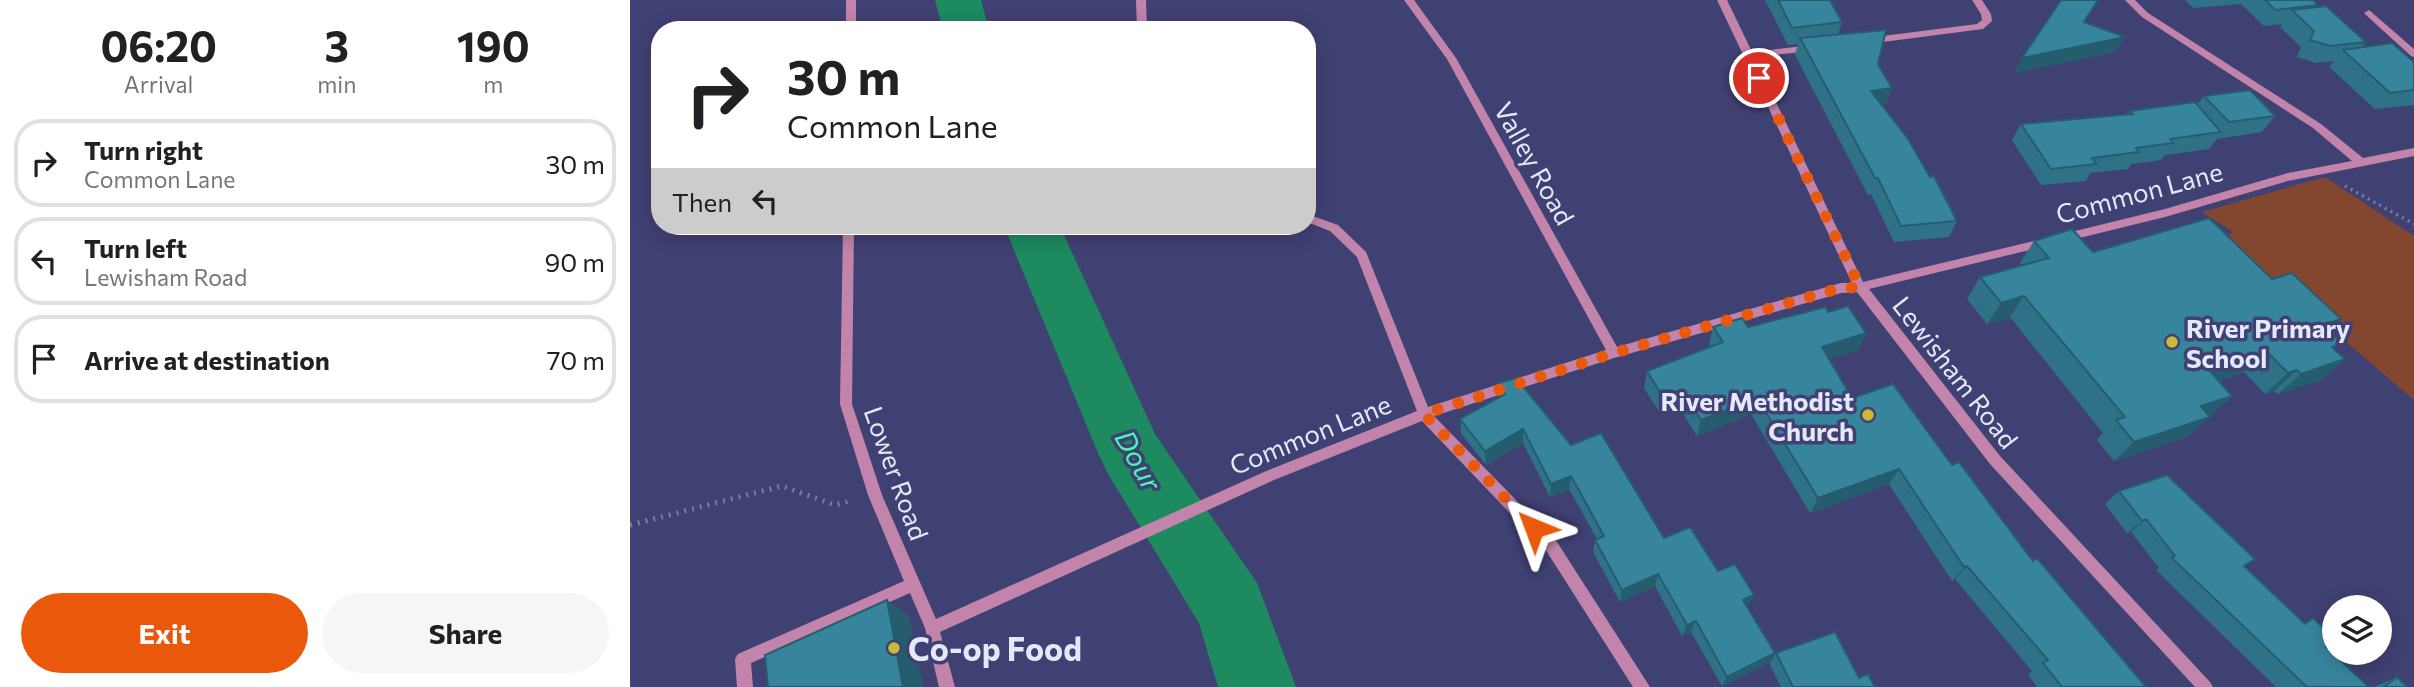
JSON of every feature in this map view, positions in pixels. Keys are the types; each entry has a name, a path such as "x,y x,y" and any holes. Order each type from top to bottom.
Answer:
{"street":[{"path":"851,0 851,21"},
{"path":"1141,0 1142,21"},
{"name":"Valley Road","path":"1409,0 1451,58 1614,353"},
{"name":"Lewisham Road","path":"1722,0 1860,287 1995,460 2205,687"},
{"path":"1859,42 1980,27 1987,21 1986,14 1977,0"},
{"path":"2130,0 2153,21 2317,126 2360,162"},
{"path":"2370,13 2414,54"},
{"path":"1748,55 1823,46"},
{"name":"Common Lane","path":"932,628 1269,476 1424,414 1614,353 1840,288 1860,287 2165,213 2317,171 2414,152"},
{"path":"1316,221 1334,228 1362,256 1424,414 1552,547 1641,687"},
{"name":"Lower Road","path":"848,235 846,404 874,495 932,628 947,687"},
{"path":"745,687 743,659 913,584"}],"path":[{"path":"2317,171 2414,224"},
{"path":"630,525 782,486 835,505 874,495"}],"shaded area":[{"path":"2325,177 2414,236 2414,400 2223,237 2233,232 2202,212"}],"building":[{"path":"1778,0 1830,0 1842,22 1792,28"},
{"path":"2061,0 2098,0 2084,22 2125,37 2022,58"},
{"path":"2265,0 2313,0 2318,5 2275,10"},
{"path":"2326,6 2366,42 2330,46 2310,40 2314,31 2292,10"},
{"path":"1886,30 1878,64 1892,88 1871,91 1908,139 1930,177 1934,176 1957,221 1901,226 1878,178 1875,178 1800,38"},
{"path":"2392,43 2414,62 2414,90 2390,93 2343,50"},
{"path":"2250,90 2275,116 2229,122 2204,96"},
{"path":"2195,102 2221,132 2170,139 2173,143 2136,148 2139,152 2092,158 2096,164 2051,169 2021,124 2133,114 2130,111"},
{"path":"2209,218 2272,279 2292,273 2341,319 2323,325 2342,343 2332,347 2345,359 2301,374 2297,370 2288,373 2266,351 2210,371 2232,396 2201,406 2210,417 2134,442 2116,420 2125,417 2024,296 2001,303 1980,277 2049,258 2034,241 2072,229 2093,252"},
{"path":"1848,306 1866,333 1822,347 1852,398 1893,384 1952,465 1959,462 2033,561 2037,558 2146,687 2062,687 2043,663 2048,660 1967,566 1964,567 1899,469 1818,498 1757,398 1701,420 1682,390 1663,397 1647,371 1723,342 1713,327 1742,318 1748,327 1826,307 1828,312"},
{"path":"1516,378 1571,445 1601,433 1664,538 1690,527 1718,571 1735,564 1754,595 1743,600 1775,653 1727,677 1696,621 1687,625 1658,574 1622,590 1595,540 1604,536 1571,476 1551,484 1523,429 1485,451 1460,419 1505,394 1499,383"},
{"path":"2167,475 2255,559 2244,566 2305,624 2313,618 2322,627 2322,665 2345,665 2369,687 2307,687 2172,558 2175,556 2146,519 2142,521 2119,491"},
{"path":"887,600 903,687 768,687 765,655"},
{"path":"1835,632 1859,678 1868,674 1875,687 1793,687 1776,653"},
{"path":"2397,677 2407,687 2384,687"}],"waterway":[{"name":"Dour","path":"958,0 964,21"},
{"name":"Dour","path":"1036,235 1131,453 1231,608 1257,687"}],"place":[{"name":"River Primary School","path":"2172,342"},
{"name":"River Methodist Church","path":"1868,415"},
{"name":"Co-op Food","path":"894,648"}],"route":[{"path":"1534,528 1424,414 1614,353 1840,288 1860,287 1759,78"}]}
